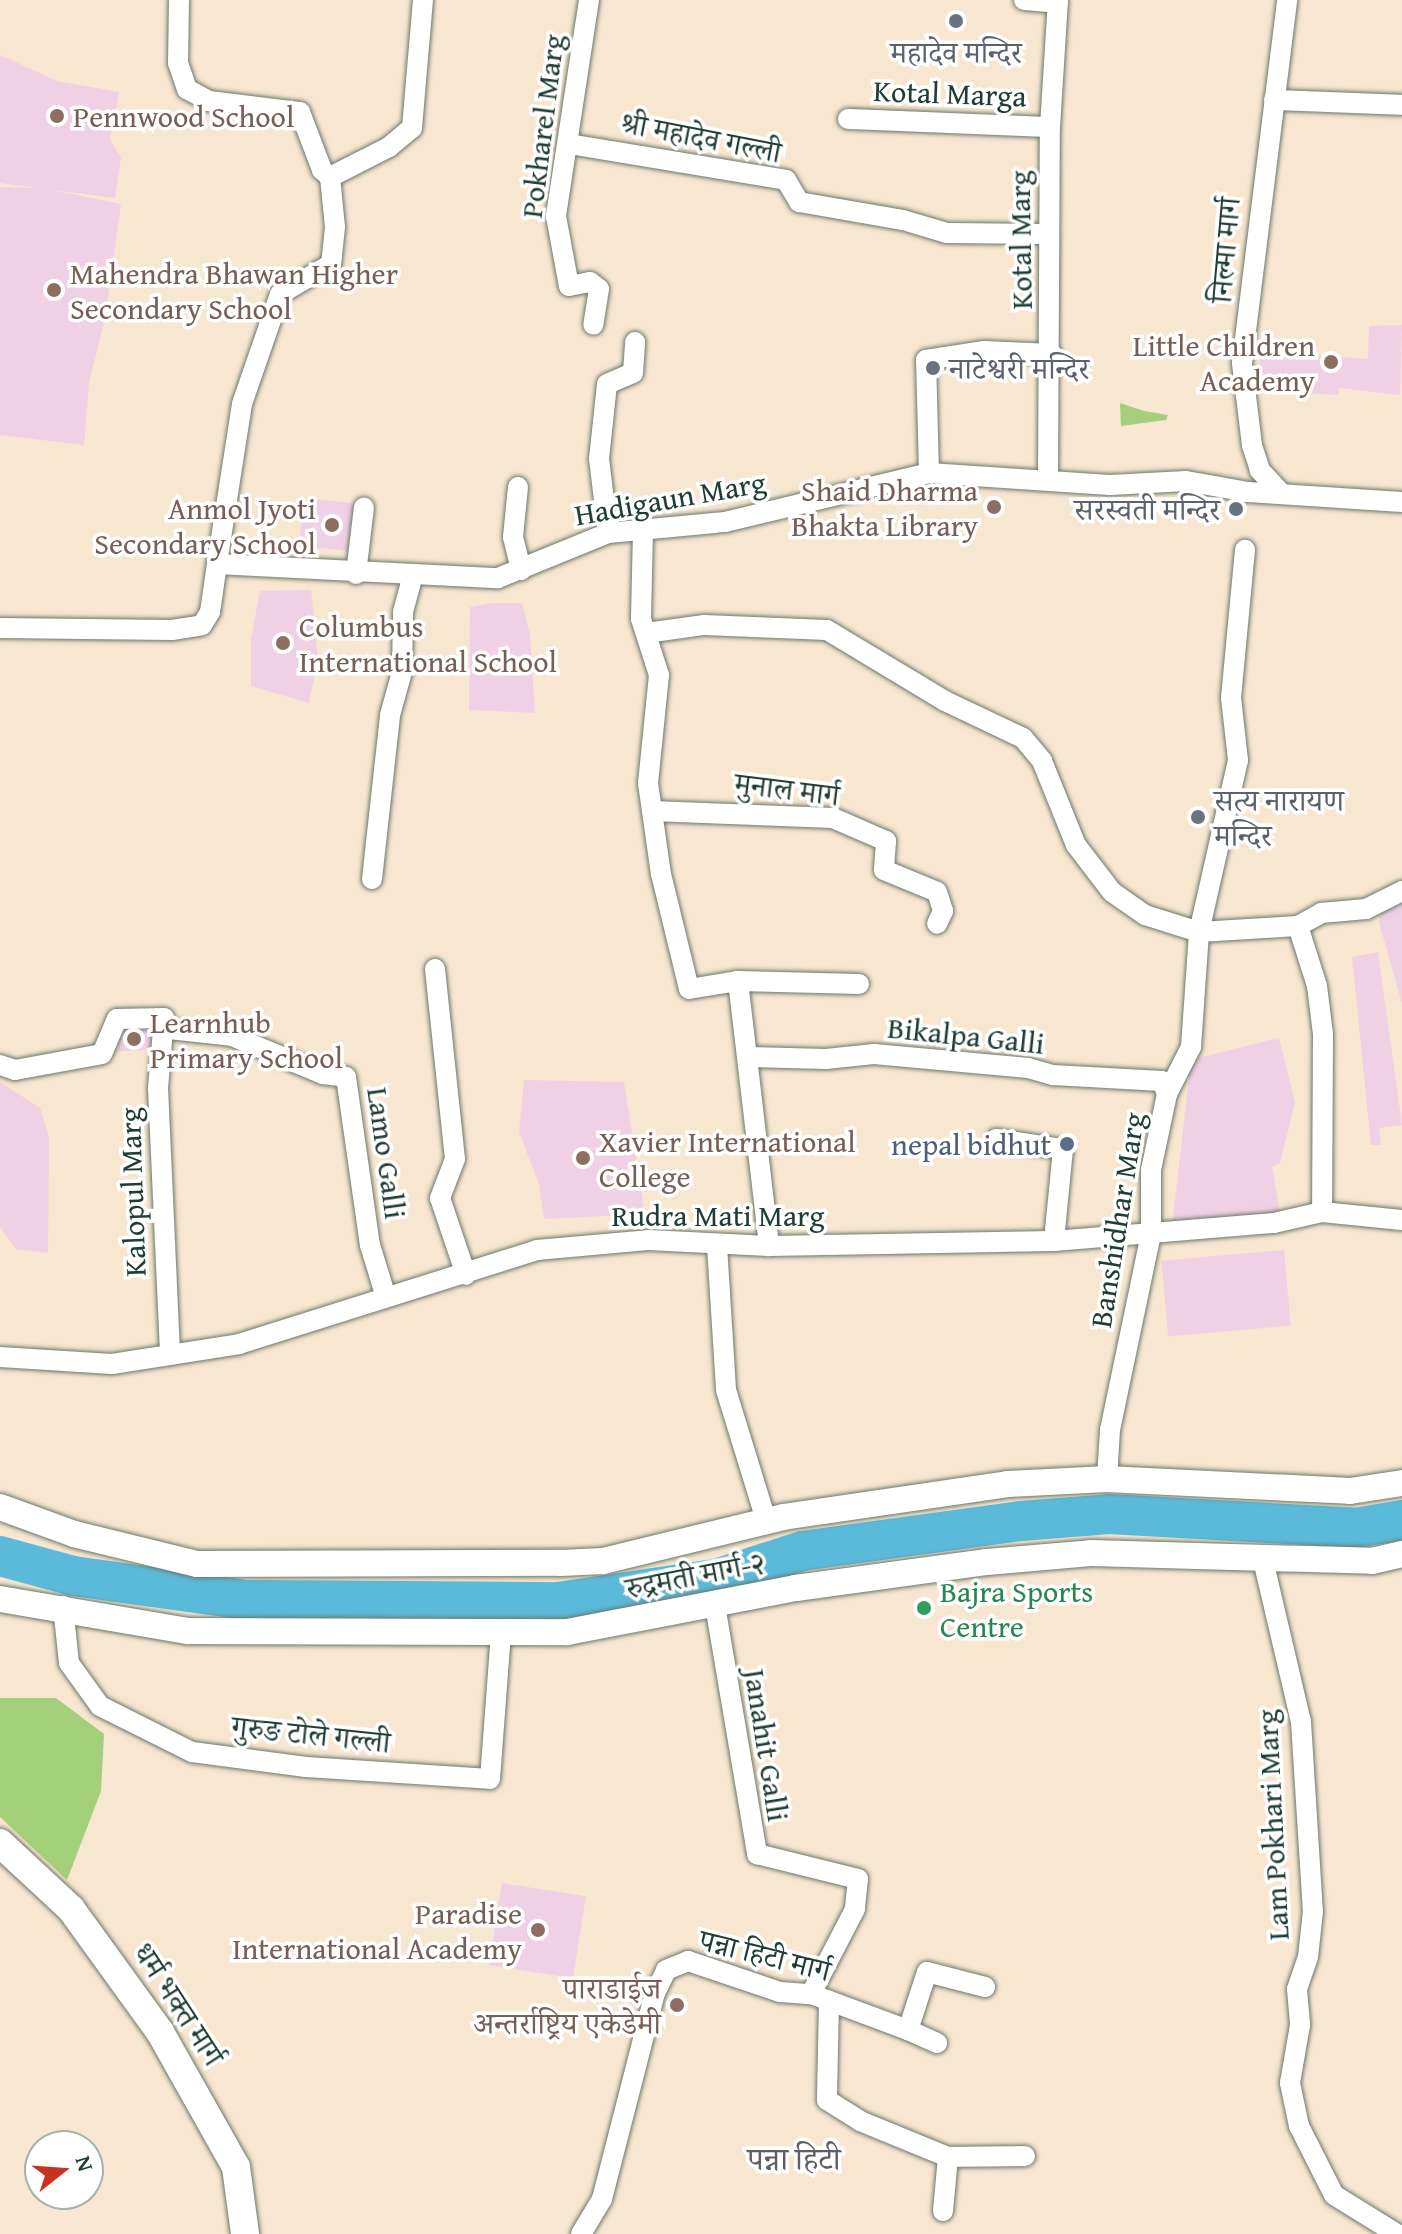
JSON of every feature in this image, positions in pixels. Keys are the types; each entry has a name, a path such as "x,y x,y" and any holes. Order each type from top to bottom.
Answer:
{"main road":[{"name":"धर्म भक्त मार्ग","path":"0,1843 71,1909 160,2032 236,2167 245,2234"}],"street":[{"path":"0,628 172,630 202,625 210,612 242,404 280,294 331,264 330,177 322,170 300,112 209,101 187,89 178,63 179,0"},
{"path":"330,177 389,147 412,128 423,0"},
{"name":"Pokharel Marg","path":"589,0 556,216 569,286 590,282 599,289 593,325"},
{"path":"1024,0 1058,2"},
{"name":"निल्मा मार्ग","path":"1282,494 1260,470 1252,445 1242,363 1287,0"},
{"name":"Kotal Marg","path":"1048,480 1052,354 1048,234 1050,127 1058,2"},
{"path":"1274,100 1402,105"},
{"name":"Kotal Marga","path":"848,119 1050,127"},
{"name":"श्री महादेव गल्ली","path":"569,144 786,180 799,202 903,220 947,233 1048,234"},
{"path":"608,533 599,459 607,384 633,373 635,342"},
{"path":"929,473 926,360 984,351 1052,354"},
{"name":"Hadigaun Marg","path":"217,564 412,578 498,578 582,540 608,533 725,522 929,473 1110,485 1186,481 1282,494 1402,502"},
{"path":"518,487 513,537 521,570"},
{"path":"356,574 364,507"},
{"path":"643,530 641,619 659,675 648,783 661,874 689,989 738,981 859,984"},
{"name":"Banshidhar Marg","path":"1107,1479 1110,1430 1151,1234 1151,1170 1167,1094 1191,1047 1199,932 1238,760 1231,698 1245,550"},
{"path":"372,879 390,715 402,672 403,612 412,578"},
{"path":"646,633 704,625 827,630 945,701 1023,738 1042,761 1076,845 1112,892 1145,915 1199,932 1298,926 1321,913 1366,909 1402,891"},
{"name":"मुनाल मार्ग","path":"652,811 833,818 886,841 884,870 937,892 943,911 937,924"},
{"path":"1298,926 1317,986 1323,1034 1322,1212"},
{"path":"435,969 455,1159 440,1198 466,1275"},
{"path":"738,981 769,1246"},
{"name":"Lamo Galli","path":"0,1065 15,1070 102,1054 117,1019 164,1018 160,1028 232,1036 323,1074 346,1077 370,1245 385,1294"},
{"name":"Kalopul Marg","path":"160,1028 170,1355"},
{"name":"Bikalpa Galli","path":"749,1057 826,1059 874,1054 997,1065 1053,1075 1162,1081 1167,1094"},
{"path":"996,1139 1063,1149 1054,1241"},
{"name":"Rudra Mati Marg","path":"0,1357 112,1364 239,1344 385,1294 466,1275 537,1250 648,1240 717,1246 1054,1241 1274,1223 1322,1212 1402,1220"},
{"path":"717,1246 726,1390 766,1520"},
{"path":"0,1507 148,1554 236,1566 603,1561 766,1520 944,1491 1107,1479 1350,1491 1402,1483"},
{"name":"रुद्रमती मार्ग-२","path":"0,1599 63,1606 188,1631 567,1632 846,1581 1091,1553 1372,1561 1402,1554"},
{"name":"Lam Pokhari Marg","path":"1263,1560 1301,1722 1313,1911 1308,1957 1297,1989 1300,2025 1290,2083 1299,2126 1334,2195 1397,2234"},
{"name":"Janahit Galli","path":"715,1605 757,1854 858,1879 855,1909 820,1998"},
{"name":"गुरुङ टोले गल्ली","path":"63,1606 61,1632 69,1663 100,1706 192,1752 306,1767 490,1779 501,1631"},
{"name":"पन्ना हिटी मार्ग","path":"581,2234 602,2199 655,1993 666,1970 688,1961 780,1992 820,1998 937,2043"},
{"path":"908,2030 927,1972 985,1987"},
{"path":"820,1998 827,2100 948,2157 1025,2156"},
{"path":"943,2211 948,2157"}],"shaded area":[{"name":"Mahendra Bhawan Higher Secondary School","path":"0,55 57,81 119,92 110,139 121,158 115,198 52,190 121,204 105,319 89,383 84,445 0,435 0,187 37,188 0,183"},
{"name":"Little Children Academy","path":"1402,325 1400,395 1340,388 1338,395 1257,390 1261,352 1368,359 1369,326"},
{"name":"Anmol Jyoti Secondary School","path":"304,498 367,505 362,552 299,546"},
{"name":"Columbus International School","path":"311,590 318,657 309,703 251,686 251,639 260,591"},
{"path":"522,603 530,635 535,713 469,710 470,607"},
{"path":"1402,893 1402,1003 1379,922 1384,901"},
{"path":"1378,952 1402,1125 1379,1128 1381,1145 1371,1145 1352,957"},
{"name":"Learnhub Primary School","path":"151,1026 152,1050 118,1051 117,1027"},
{"path":"1279,1038 1295,1103 1280,1163 1272,1167 1281,1218 1172,1227 1191,1060"},
{"name":"Xavier International College","path":"524,1080 624,1082 645,1214 544,1219 539,1184 519,1132"},
{"path":"0,1082 40,1108 49,1137 48,1253 16,1249 0,1227"},
{"path":"1284,1250 1291,1326 1168,1336 1161,1261"},
{"name":"Paradise International Academy","path":"502,1883 586,1896 573,1978 489,1965"}],"green space":[{"path":"1120,403 1168,415 1166,420 1121,426"},
{"path":"0,1698 56,1698 104,1734 101,1791 67,1880 0,1817"}],"waterway":[{"path":"0,1556 73,1576 246,1600 558,1602 716,1579 802,1551 1021,1521 1109,1514 1356,1528 1402,1520"}],"place":[{"name":"महादेव मन्दिर","path":"956,21"},
{"name":"Pennwood School","path":"57,116"},
{"name":"Mahendra Bhawan Higher Secondary School","path":"54,290"},
{"name":"Little Children Academy","path":"1331,362"},
{"name":"नाटेश्वरी मन्दिर","path":"933,368"},
{"name":"Shaid Dharma Bhakta Library","path":"994,507"},
{"name":"सरस्वती मन्दिर","path":"1236,509"},
{"name":"Anmol Jyoti Secondary School","path":"332,525"},
{"name":"Columbus International School","path":"283,643"},
{"name":"सत्य नारायण मन्दिर","path":"1198,817"},
{"name":"Learnhub Primary School","path":"134,1039"},
{"name":"nepal bidhut","path":"1067,1144"},
{"name":"Xavier International College","path":"583,1158"},
{"name":"Bajra Sports Centre","path":"924,1608"},
{"name":"Paradise International Academy","path":"538,1930"},
{"name":"पाराडाईज अन्तर्राष्ट्रिय एकेडेमी","path":"677,2005"}],"district":[{"name":"पन्ना हिटी","path":"794,2159"}]}
